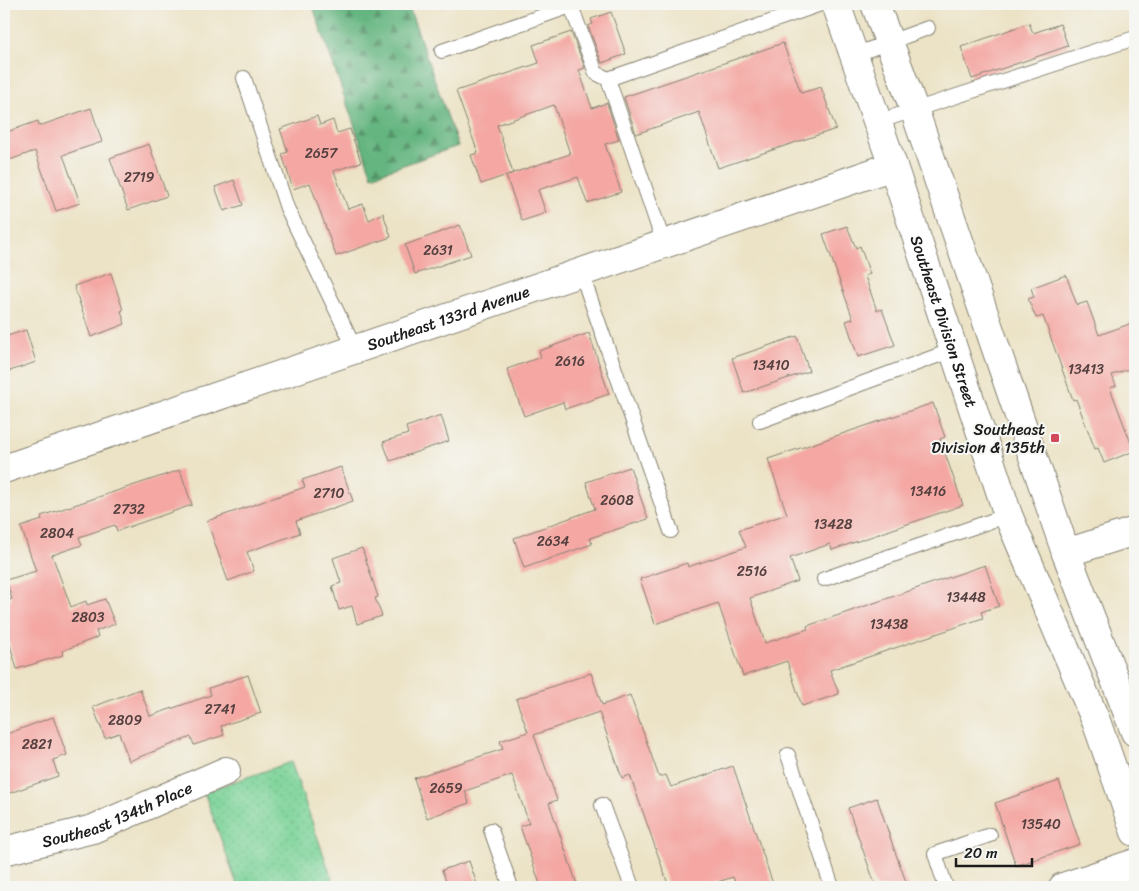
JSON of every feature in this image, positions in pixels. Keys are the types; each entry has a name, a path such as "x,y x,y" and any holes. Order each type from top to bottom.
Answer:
{"main road":[{"name":"Southeast Division Street","path":"836,4 893,166 1008,516 1096,721 1135,832"},
{"path":"876,4 914,109 1066,553 1135,732"},
{"name":"Southeast 133rd Avenue","path":"4,470 893,166"},
{"path":"1008,516 1035,537 1046,550 1056,554 1066,553 1135,531"},
{"name":"Southeast 134th Place","path":"4,851 93,829 226,771"},
{"path":"1062,887 1135,863"}],"lane":[{"path":"608,79 821,4"},
{"path":"442,51 574,5 596,73 608,79 664,244"},
{"path":"854,55 928,28"},
{"path":"877,122 1135,38"},
{"path":"244,78 286,208 355,350"},
{"path":"582,272 672,531"},
{"path":"760,421 953,350"},
{"path":"824,579 1008,516"},
{"path":"788,755 832,887"},
{"path":"602,805 632,887"},
{"path":"491,830 511,887"},
{"path":"946,887 936,854 990,835"}],"green space":[{"path":"312,4 408,4 458,146 372,176"},
{"path":"291,762 335,887 238,887 204,792"}],"building":[{"path":"611,12 626,54 602,63 588,26 593,24 591,19"},
{"path":"1029,23 1033,33 1060,24 1068,46 972,79 961,47"},
{"path":"571,32 585,68 579,70 592,108 607,103 619,140 605,144 621,192 587,203 578,177 538,190 546,213 522,221 506,176 513,173 481,184 471,155 478,153 456,91 539,63 533,45","holes":["554,105 570,154 513,173 497,125"]},
{"path":"783,43 801,93 821,87 836,129 718,168 699,112 636,134 624,97"},
{"path":"91,108 102,142 63,155 80,203 56,211 35,151 4,162 4,133 38,121 39,126"},
{"path":"317,116 320,125 333,120 337,133 350,129 361,162 334,171 348,209 363,204 369,220 383,213 391,237 336,256 310,183 293,189 282,154 288,152 280,129"},
{"path":"149,144 167,196 128,210 110,158"},
{"path":"234,180 243,205 224,211 215,187"},
{"path":"460,225 471,255 415,274 405,245"},
{"path":"847,226 856,248 860,246 870,274 865,276 877,311 882,309 895,345 858,357 846,321 853,319 823,234"},
{"path":"111,273 123,310 121,311 125,324 91,337 74,286"},
{"path":"1066,275 1077,305 1087,302 1099,335 1135,322 1135,367 1112,375 1116,386 1110,388 1134,451 1104,463 1098,448 1095,449 1076,399 1073,400 1043,316 1036,318 1028,299 1034,297 1031,288"},
{"path":"26,330 36,362 4,373 4,337"},
{"path":"589,333 609,394 565,409 563,402 524,416 507,369 541,357 539,351"},
{"path":"797,336 809,371 744,393 732,358"},
{"path":"933,403 945,437 940,439 963,505 832,550 830,544 790,558 798,581 750,598 765,643 808,629 807,626 985,565 999,606 981,612 983,618 830,670 839,694 802,706 787,661 743,676 718,603 655,624 640,579 687,563 688,567 746,547 739,530 787,514 768,459"},
{"path":"441,415 449,441 390,461 383,442 408,434 406,427"},
{"path":"341,467 353,501 296,521 300,533 247,552 254,571 228,581 207,521 305,487 302,480"},
{"path":"630,467 648,519 590,538 592,544 524,568 514,538 595,509 586,482"},
{"path":"180,470 192,505 117,531 115,525 79,537 82,545 52,555 71,607 86,601 87,605 105,599 115,624 96,631 98,637 62,651 63,655 17,669 4,624 4,602 12,599 6,580 36,571 21,527 42,520 41,516"},
{"path":"362,548 378,597 375,598 382,616 357,624 352,606 339,610 332,586 341,583 333,558"},
{"path":"591,673 602,705 630,695 659,777 666,775 671,787 733,766 774,887 737,887 733,877 703,887 669,887 630,775 622,778 599,712 534,735 557,800 549,803 578,887 541,887 520,826 529,823 512,775 465,791 469,803 427,818 414,778 503,749 500,741 528,732 516,699"},
{"path":"248,675 261,713 221,726 224,735 194,745 191,737 129,761 119,733 105,738 93,707 140,689 150,716 211,695 209,688"},
{"path":"53,717 67,755 53,760 58,776 4,795 4,735"},
{"path":"1059,781 1080,844 1016,866 995,803"},
{"path":"877,798 908,887 876,887 848,808"},
{"path":"469,861 478,887 448,887 442,870"}],"place":[{"name":"Southeast Division & 135th","path":"1055,438"}]}
